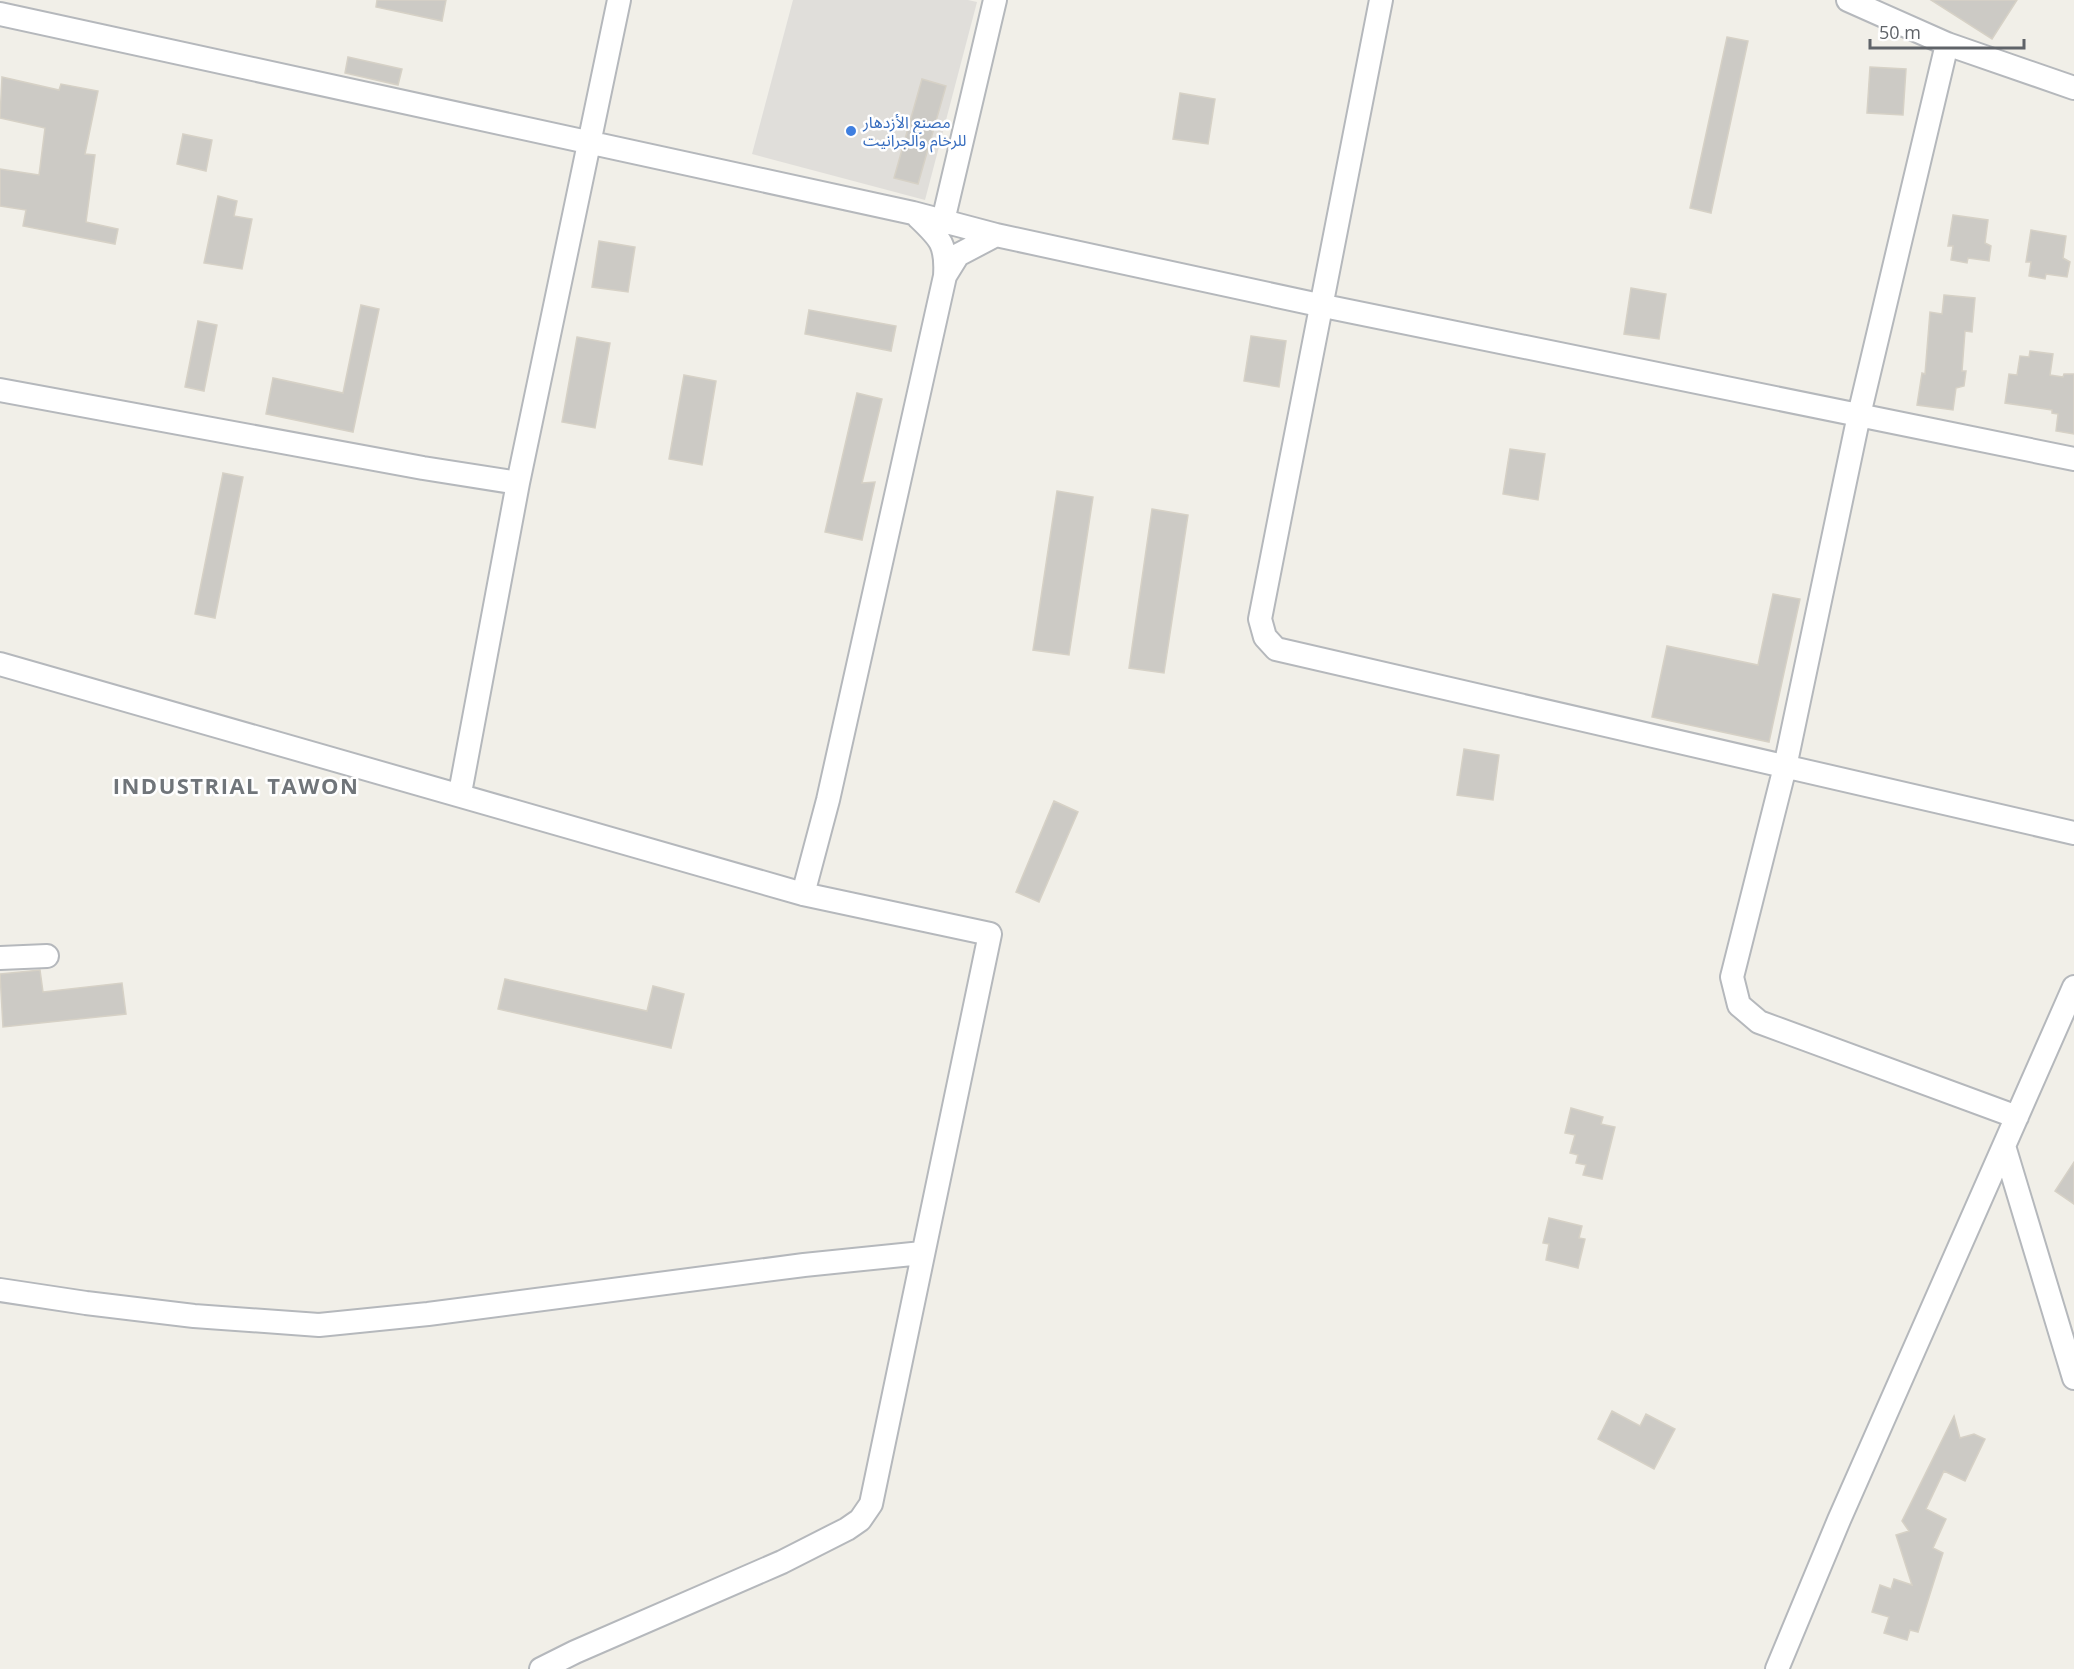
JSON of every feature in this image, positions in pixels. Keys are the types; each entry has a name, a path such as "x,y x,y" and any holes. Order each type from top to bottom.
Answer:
{"street":[{"path":"460,793 518,483 619,0"},
{"path":"943,221 995,0"},
{"path":"1381,0 1319,305 1260,619 1265,637 1276,649 2074,833"},
{"path":"1848,0 1947,44 2074,88"},
{"path":"0,14 913,213 996,235 1319,305 2074,459"},
{"path":"1947,44 1859,415 1785,767 1732,977 1739,1005 1759,1022 2017,1117"},
{"path":"802,894 828,800 945,276 946,254 939,236 913,213"},
{"path":"945,276 958,255 996,235"},
{"path":"0,390 423,468 518,483"},
{"path":"0,664 460,793 802,894 990,934 871,1504 860,1520 782,1562 541,1669"},
{"path":"0,958 47,956"},
{"path":"1777,1669 1839,1520 2074,987"},
{"path":"2004,1146 2074,1378"},
{"path":"0,1290 86,1304 183,1315 319,1325 428,1314 804,1265 922,1253"}],"shaded area":[{"path":"793,0 968,0 977,2 925,200 752,154"}],"building":[{"path":"377,0 446,0 442,21 376,7"},
{"path":"1931,0 2017,0 1992,39"},
{"path":"1727,37 1748,41 1711,213 1690,208"},
{"path":"348,57 402,69 398,85 345,73"},
{"path":"1870,67 1906,69 1903,115 1867,113"},
{"path":"2,77 59,90 61,84 98,91 85,154 95,155 86,222 118,229 115,244 23,226 26,210 0,206 0,169 39,175 45,128 0,118"},
{"path":"922,79 946,86 918,184 894,178"},
{"path":"1180,93 1215,99 1208,144 1173,139"},
{"path":"183,134 212,140 206,171 177,164"},
{"path":"218,196 237,201 234,216 252,219 242,269 204,263"},
{"path":"1953,215 1988,220 1985,243 1991,246 1989,261 1968,258 1967,263 1951,260 1953,246 1948,246"},
{"path":"2031,230 2066,236 2063,258 2070,262 2067,277 2046,274 2045,279 2029,276 2031,262 2026,262"},
{"path":"599,241 635,247 628,292 592,287"},
{"path":"1631,288 1666,294 1659,339 1624,334"},
{"path":"1944,295 1975,298 1972,332 1965,331 1962,371 1966,371 1964,386 1956,388 1953,410 1917,405 1922,373 1925,374 1930,312 1942,314"},
{"path":"361,305 379,309 353,432 266,414 273,378 343,393"},
{"path":"809,310 896,326 891,351 805,334"},
{"path":"198,321 217,325 204,391 185,387"},
{"path":"1251,336 1286,341 1279,387 1244,381"},
{"path":"577,337 610,343 595,428 562,422"},
{"path":"2030,351 2053,354 2050,375 2063,377 2064,374 2074,374 2074,434 2056,431 2058,414 2052,413 2052,410 2005,403 2009,374 2017,375 2020,356 2029,357"},
{"path":"684,375 716,381 702,465 669,459"},
{"path":"857,393 882,399 862,483 875,482 862,540 825,532"},
{"path":"1510,449 1545,454 1538,500 1503,494"},
{"path":"223,473 243,477 215,618 195,614"},
{"path":"1057,491 1093,497 1069,655 1033,650"},
{"path":"1152,509 1188,515 1164,673 1129,668"},
{"path":"1773,594 1800,599 1769,742 1652,717 1667,646 1758,665"},
{"path":"1464,749 1499,755 1493,800 1457,795"},
{"path":"1054,801 1078,812 1039,902 1016,892"},
{"path":"40,970 43,992 122,983 126,1014 3,1027 0,974"},
{"path":"505,979 647,1011 653,986 684,994 671,1048 498,1009"},
{"path":"1571,1108 1603,1117 1601,1124 1615,1127 1602,1179 1583,1175 1586,1165 1576,1163 1578,1155 1570,1153 1575,1135 1565,1133"},
{"path":"2074,1162 2074,1204 2055,1191"},
{"path":"1549,1218 1582,1226 1579,1238 1585,1239 1578,1268 1546,1260 1549,1244 1543,1243"},
{"path":"1612,1411 1640,1426 1646,1414 1675,1429 1654,1469 1598,1439"},
{"path":"1954,1416 1960,1438 1974,1434 1985,1439 1965,1481 1944,1471 1926,1509 1946,1519 1933,1548 1943,1553 1918,1632 1910,1630 1907,1640 1884,1633 1889,1617 1872,1612 1880,1585 1891,1589 1894,1579 1912,1585 1896,1535 1909,1531 1902,1521"}],"place":[{"name":"مصنع الأزدهار للرخام والجرانيت","path":"851,131"}],"district":[{"name":"INDUSTRIAL TAWON","path":"236,786"}]}
